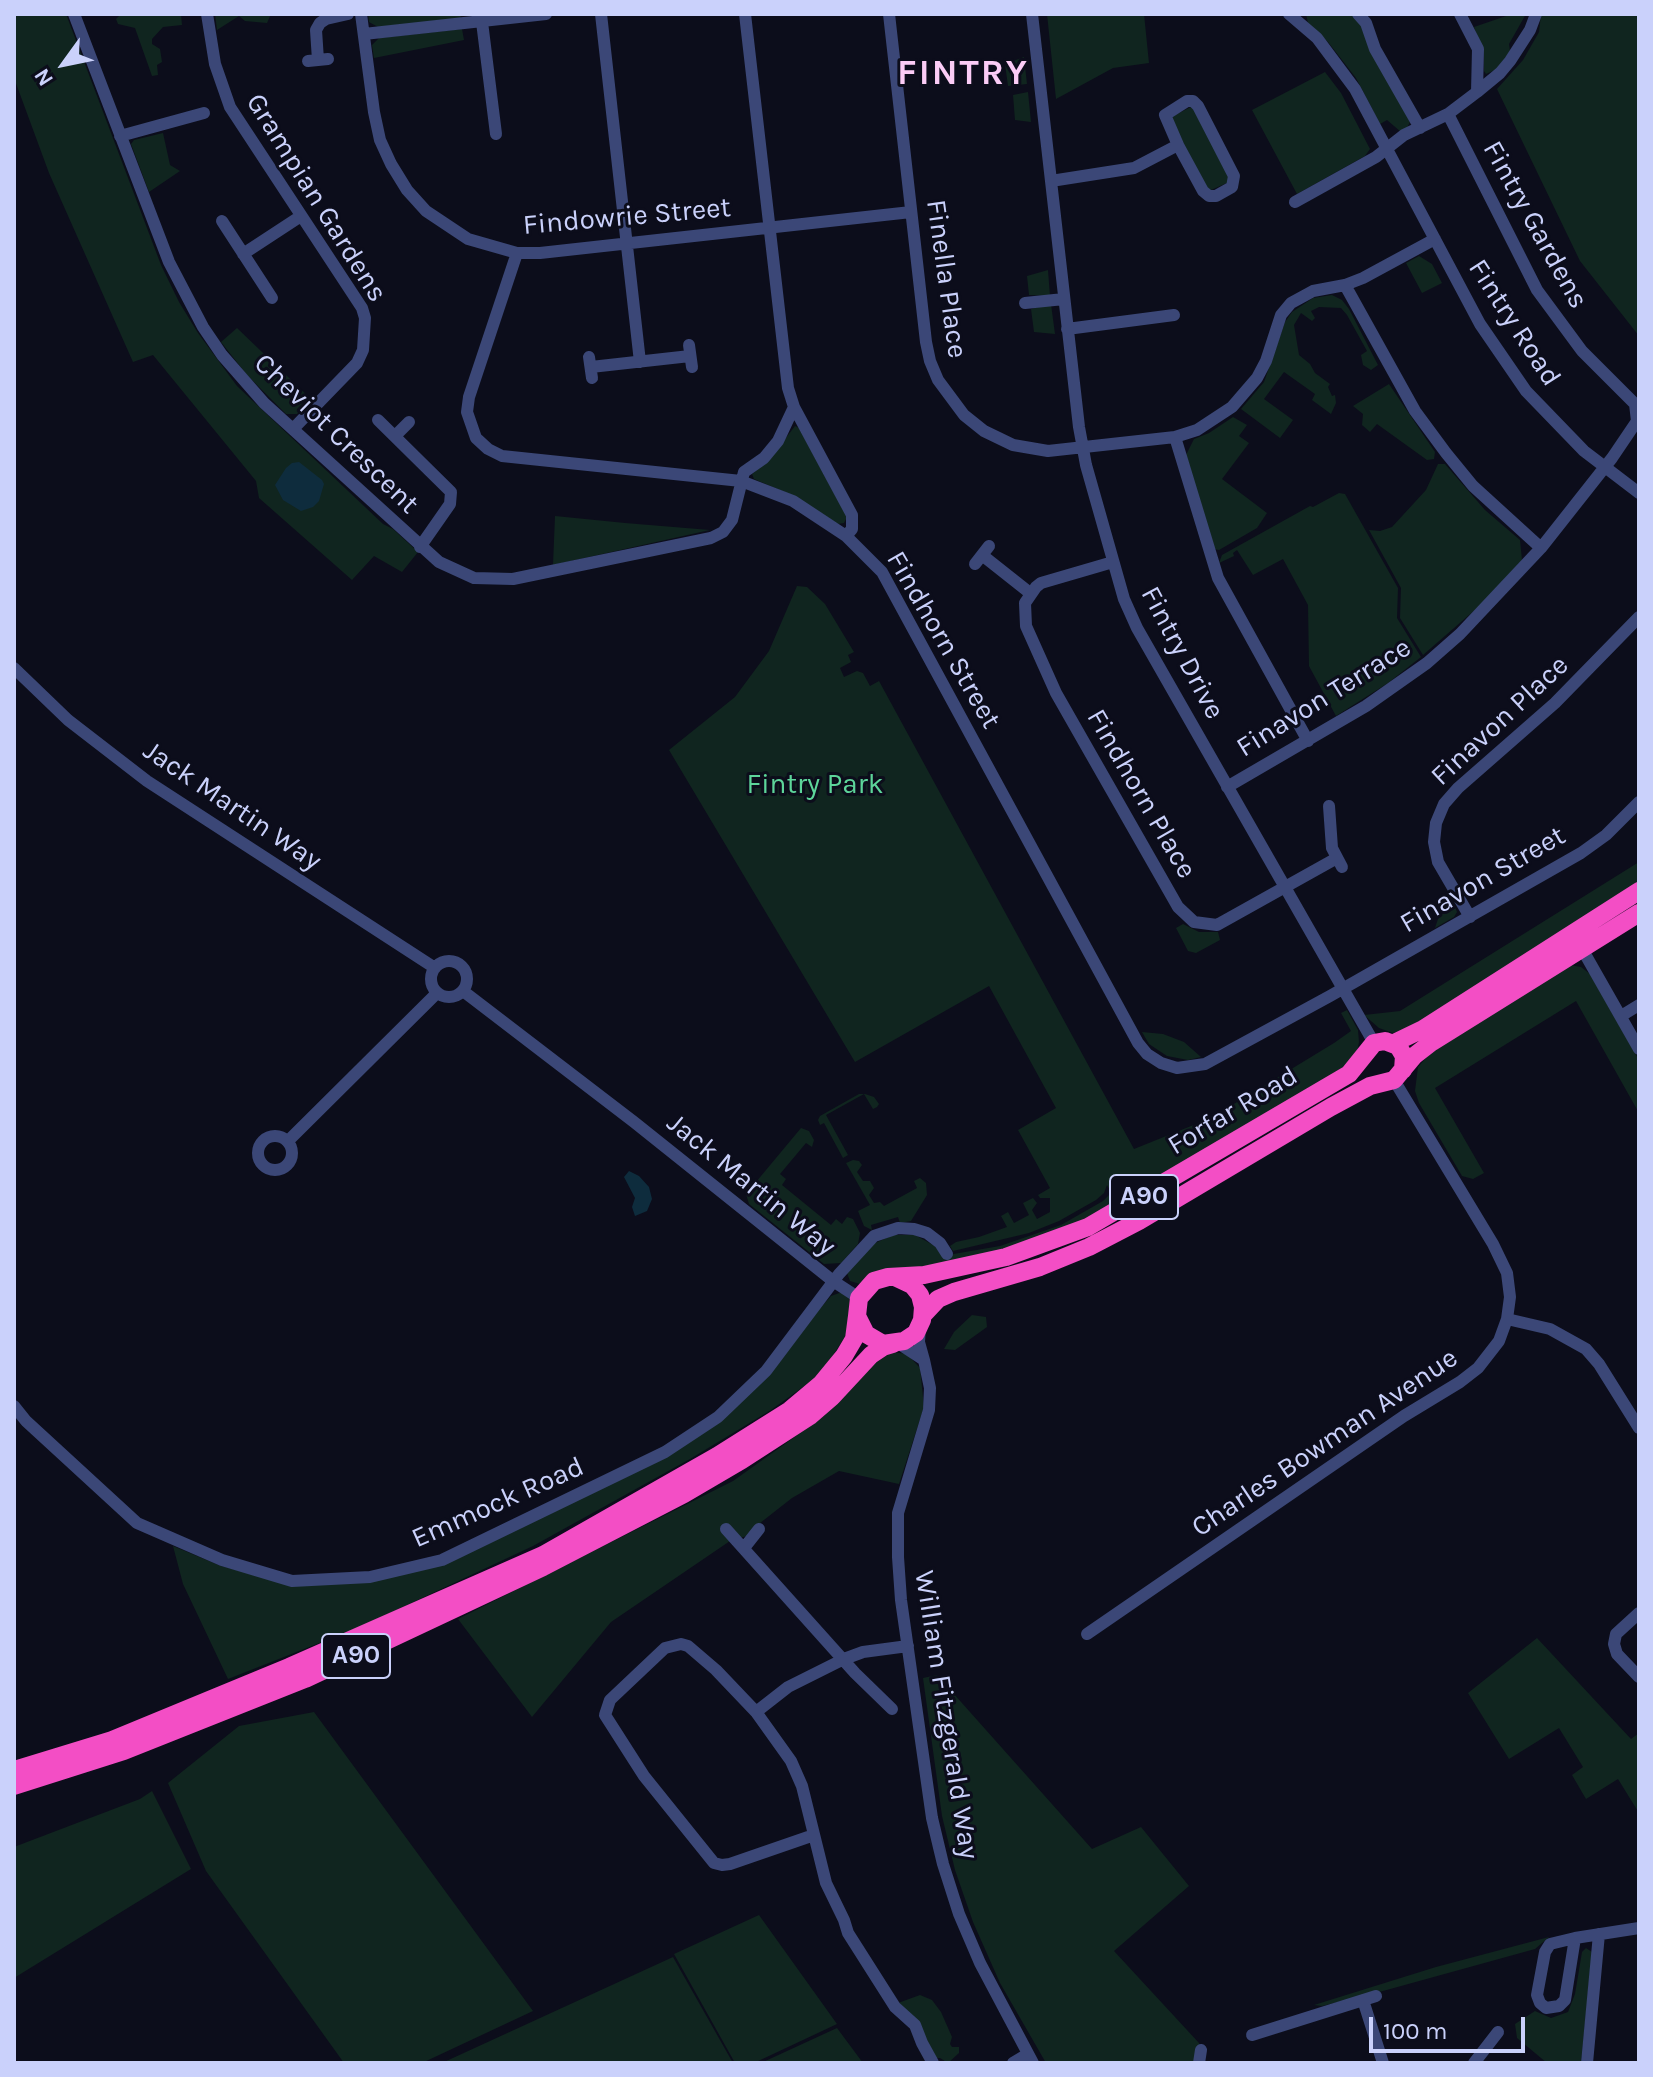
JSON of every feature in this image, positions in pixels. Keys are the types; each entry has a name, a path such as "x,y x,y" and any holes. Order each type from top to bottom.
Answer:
{"highway":[{"path":"1394,1043 1404,1056 1394,1077 1369,1076 1364,1066 1369,1049 1385,1041 1394,1043 1423,1029 1639,891"},
{"name":"Forfar Road","path":"922,1320 938,1299 954,1292 1040,1267 1089,1247 1139,1221 1331,1107 1394,1077 1432,1042 1639,913"},
{"name":"Forfar Road","path":"895,1277 924,1275 1006,1257 1088,1227 1349,1074 1358,1067 1369,1049"},
{"path":"895,1277 916,1289 922,1300 922,1320"},
{"name":"A90","path":"14,1770 112,1740 289,1667 543,1555 717,1456 790,1410 821,1384 844,1356 854,1339 858,1307 874,1281 895,1277"},
{"path":"858,1307 866,1334 883,1344 896,1344"},
{"name":"A90","path":"14,1786 124,1751 305,1679 543,1567 684,1494 754,1453 810,1416 871,1355 911,1337 922,1320"}],"street":[{"name":"Cheviot Crescent","path":"74,14 169,262 197,318 242,379 439,562 474,578 513,579 711,538 723,532 732,520 741,481"},
{"name":"Grampian Gardens","path":"207,14 215,64 230,107 362,308 366,333 357,363 293,429"},
{"path":"318,60 316,30 320,23 348,14"},
{"name":"Findowrie Street","path":"361,14 374,112 380,140 391,164 407,190 426,211 468,239 517,253 540,253 911,212"},
{"path":"364,34 482,18 546,14"},
{"path":"601,14 640,362"},
{"path":"745,14 783,361 794,407 852,515 852,529 846,536"},
{"name":"Finella Place","path":"889,14 926,342 938,380 964,415 984,431 1013,445 1048,451 1175,437 1216,420 1246,393 1266,361 1281,315 1291,303 1313,291 1363,278 1435,239"},
{"name":"Fintry Drive","path":"1032,14 1083,448 1124,599 1137,628 1342,989 1369,1049"},
{"path":"1358,14 1366,23 1375,49 1420,128"},
{"path":"1460,14 1478,49 1477,92"},
{"path":"1295,202 1448,114 1477,92 1510,61 1530,30 1536,14"},
{"name":"Fintry Road","path":"1293,15 1317,38 1355,89 1480,324 1526,391 1584,451 1639,493"},
{"path":"482,18 496,134"},
{"path":"1187,101 1193,101 1234,176 1232,187 1216,196 1209,196 1203,191 1178,145 1165,115 1187,101"},
{"path":"120,136 204,113"},
{"name":"Fintry Gardens","path":"1448,114 1537,290 1582,351 1635,404 1637,421 1634,429 1605,467"},
{"path":"1051,181 1134,168 1178,145"},
{"path":"243,254 301,216"},
{"path":"222,221 272,298"},
{"name":"Findhorn Street","path":"517,253 469,397 467,412 476,438 502,456 741,481 793,501 846,536 882,572 1133,1034 1147,1054 1177,1068 1205,1064 1342,989"},
{"path":"1345,285 1415,411 1446,453 1473,486 1541,548"},
{"path":"1025,303 1064,299"},
{"path":"1067,329 1174,315"},
{"path":"590,367 690,356"},
{"path":"741,481 744,472 764,458 778,441 794,407"},
{"path":"378,420 451,492 450,504 420,547"},
{"path":"395,436 409,422"},
{"path":"1175,437 1218,578 1308,741"},
{"name":"Finavon Terrace","path":"1227,787 1366,706 1427,663 1492,603 1541,548 1605,467"},
{"path":"982,555 1030,593 1041,583 1113,562"},
{"name":"Findhorn Place","path":"1030,593 1025,603 1026,626 1056,693 1185,916 1205,925 1217,925 1284,888"},
{"name":"Finavon Place","path":"1470,917 1438,862 1434,842 1436,823 1444,804 1458,788 1555,703 1639,617"},
{"name":"Jack Martin Way","path":"14,668 68,720 147,781 435,968 447,962 461,966 466,976 463,991 833,1281 858,1307"},
{"name":"Finavon Street","path":"1342,989 1581,853 1606,835 1639,802"},
{"path":"1284,888 1339,862 1332,848 1329,806"},
{"path":"1581,947 1639,1049"},
{"path":"435,968 431,983 437,993 451,997 463,991"},
{"path":"288,1141 437,993"},
{"path":"1621,1016 1639,1005"},
{"name":"Charles Bowman Avenue","path":"1087,1634 1391,1425 1460,1382 1490,1356 1507,1319 1510,1297 1507,1273 1394,1077"},
{"name":"Emmock Road","path":"14,1406 26,1421 137,1523 222,1560 292,1581 370,1577 442,1560 665,1452 718,1417 766,1371 867,1241 885,1231 914,1229 927,1233 940,1243 947,1254"},
{"path":"1507,1319 1550,1329 1586,1349 1599,1364 1639,1428"},
{"name":"William Fitzgerald Way","path":"922,1320 919,1342 930,1388 929,1410 898,1513 901,1600 932,1818 959,1914 980,1963 1030,2059"},
{"path":"896,1344 924,1360"},
{"path":"726,1529 892,1709"},
{"path":"744,1548 759,1529"},
{"path":"1639,1613 1616,1634 1614,1644 1617,1654 1639,1677"},
{"path":"814,1835 730,1864 714,1863 644,1776 605,1715 610,1700 665,1648 681,1644 688,1646 716,1670 756,1712 791,1761 802,1786 826,1883 848,1933 895,2007 915,2025 933,2063"},
{"path":"756,1712 788,1687 844,1659 863,1652 908,1646"},
{"path":"1575,1938 1565,2000 1559,2006 1546,2008 1537,1995 1545,1952 1550,1944 1575,1938 1639,1928"},
{"path":"1587,2063 1599,1934"},
{"path":"1252,2035 1370,1998 1383,2063"},
{"path":"1474,2063 1498,2032"},
{"path":"1013,2063 1030,2059"}],"green space":[{"path":"14,14 66,14 161,265 179,302 237,386 383,524 418,552 402,572 374,556 352,580 259,498 256,481 153,355 133,362 49,173 14,78"},
{"path":"121,14 181,14 182,25 163,27 152,39 152,44 160,49 162,62 157,65 158,75 152,76 135,28 118,24 116,19"},
{"path":"215,14 271,14 267,23 245,21 239,16 217,30"},
{"path":"368,14 460,14 461,18 378,27 369,22"},
{"path":"1047,14 1144,14 1149,63 1113,68 1056,99"},
{"path":"1306,14 1353,14 1363,25 1410,122 1407,128 1401,132 1387,120 1380,124 1356,78 1328,42 1308,23"},
{"path":"1512,14 1526,14 1509,44 1506,59 1486,74 1484,54 1474,27"},
{"path":"1541,14 1639,14 1639,336 1580,261 1497,89 1523,60 1539,32"},
{"path":"462,29 464,40 374,58 372,45 379,38"},
{"path":"1024,57 1027,84 1008,86 1005,64"},
{"path":"1325,72 1341,93 1370,149 1365,156 1297,194 1252,110"},
{"path":"1028,92 1031,122 1015,120 1013,95"},
{"path":"1191,107 1195,109 1231,177 1229,182 1211,190 1206,189 1171,123 1173,116"},
{"path":"163,133 170,165 180,171 149,192 131,144 134,140"},
{"path":"1419,256 1432,264 1442,283 1422,293 1406,263"},
{"path":"1048,270 1050,296 1029,295 1027,276"},
{"path":"1332,295 1342,300 1349,309 1378,365 1371,370 1363,365 1361,355 1367,351 1341,308 1319,307 1311,311 1315,318 1312,321 1301,313 1294,325 1299,355 1330,384 1328,387 1332,396 1335,395 1336,403 1331,414 1312,400 1315,394 1284,372 1264,399 1293,420 1280,438 1241,409 1264,382 1285,322 1292,312 1313,298"},
{"path":"1051,304 1055,334 1034,332 1031,309"},
{"path":"237,328 311,399 297,414 286,414 247,375 221,342"},
{"path":"1389,384 1435,452 1434,459 1427,460 1377,424 1370,432 1362,425 1363,414 1353,406"},
{"path":"1233,417 1247,425 1239,436 1249,443 1222,479 1267,513 1257,528 1219,550 1214,549 1186,455 1194,439"},
{"path":"795,426 799,428 847,517 844,523 838,524 787,493 754,479 752,474 769,460"},
{"path":"1438,464 1445,464 1485,510 1520,540 1522,560 1484,602 1423,655 1400,618 1401,588 1369,530 1380,531 1392,527 1426,490"},
{"path":"1339,493 1345,494 1398,588 1397,618 1421,657 1388,683 1336,716 1309,666 1308,605 1283,559 1253,575 1237,550 1234,556 1219,563 1222,555"},
{"path":"555,516 625,523 710,530 553,565"},
{"name":"Fintry Park","path":"797,586 807,587 825,604 854,652 848,655 851,662 840,668 844,677 857,671 863,673 870,686 879,681 1134,1149 1211,1118 1334,1043 1351,1031 1341,1013 1347,1010 1358,1030 1356,1057 1331,1080 1102,1213 1001,1253 860,1284 850,1281 847,1273 873,1244 893,1235 915,1235 935,1246 942,1256 1000,1246 1061,1225 1103,1201 1112,1192 1147,1181 1110,1190 1107,1185 1096,1200 1059,1221 1029,1233 953,1251 950,1246 1007,1227 1001,1216 1008,1212 1014,1223 1029,1215 1023,1203 1033,1198 1037,1203 1032,1210 1037,1219 1050,1212 1050,1198 1040,1198 1038,1195 1050,1188 1018,1130 1056,1108 989,986 855,1062 669,750 735,697 769,651"},
{"path":"1639,862 1639,883 1414,1027 1393,1033 1379,1028 1364,1015 1400,1011"},
{"path":"1448,889 1457,912 1435,928"},
{"path":"1183,924 1199,932 1218,932 1220,940 1196,953 1188,951 1176,928"},
{"path":"1570,965 1581,967 1590,974 1639,1060 1639,1113 1576,1001 1435,1088 1484,1173 1473,1179 1462,1176 1419,1103 1415,1091 1418,1067 1432,1051"},
{"path":"1142,1032 1163,1034 1184,1042 1201,1057 1188,1060 1167,1056 1149,1044"},
{"path":"859,1094 864,1094 826,1115 848,1155 843,1158 824,1123 820,1125 818,1120"},
{"path":"864,1094 874,1097 879,1104 877,1107 873,1109"},
{"path":"801,1128 809,1131 814,1140 812,1147 806,1143 780,1174 786,1179 782,1185 831,1225 836,1219 842,1224 847,1217 853,1219 860,1233 858,1244 841,1263 824,1264 749,1204 746,1194"},
{"path":"853,1160 862,1165 857,1172 863,1181 870,1181 874,1188 869,1195 874,1203 880,1202 884,1206 917,1188 914,1181 920,1178 926,1183 927,1195 911,1221 900,1223 898,1217 871,1225 872,1230 864,1226 858,1211 870,1205 846,1163"},
{"path":"842,1292 854,1301 851,1327 821,1374 771,1410 533,1546 360,1627 228,1679 183,1584 173,1546 221,1566 271,1579 428,1569 722,1419 831,1296"},
{"path":"972,1315 986,1317 987,1327 955,1350 944,1349 954,1332"},
{"path":"892,1352 907,1354 920,1368 924,1407 899,1484 839,1471 792,1498 747,1536 730,1541 611,1622 532,1717 458,1619 733,1481 824,1416 871,1366"},
{"path":"1537,1638 1631,1739 1639,1733 1639,1813 1618,1779 1586,1799 1572,1775 1583,1767 1559,1728 1509,1759 1468,1693"},
{"path":"937,1675 1092,1849 1141,1827 1189,1886 1114,1951 1199,2043 1201,2050 1194,2063 1046,2063 1000,1983 973,1922 955,1870 942,1816 923,1678"},
{"path":"314,1712 533,2011 422,2063 344,2063 206,1871 168,1783 239,1726"},
{"path":"152,1791 191,1869 14,1978 14,1847 140,1799"},
{"path":"759,1915 837,2024 754,2063 735,2063 674,1954"},
{"path":"1549,1937 1535,1949 1383,1991 1322,2006 1314,2005 1436,1967"},
{"path":"1586,1948 1592,1952 1581,2063 1547,2063 1517,2038 1515,2024 1535,2011 1551,2018 1568,2012 1575,1994 1582,1952"},
{"path":"673,1957 733,2063 442,2063"},
{"path":"920,1995 932,2000 941,2012 952,2037 950,2044 959,2047 959,2053 948,2063 935,2058 898,2003"},
{"path":"837,2028 863,2063 761,2063"}],"water":[{"path":"299,462 324,484 319,501 301,511 283,500 275,485 286,468"},
{"path":"629,1171 649,1187 652,1199 647,1211 635,1216 632,1207 635,1198 624,1177"}],"district":[{"name":"FINTRY","path":"963,74"}]}
